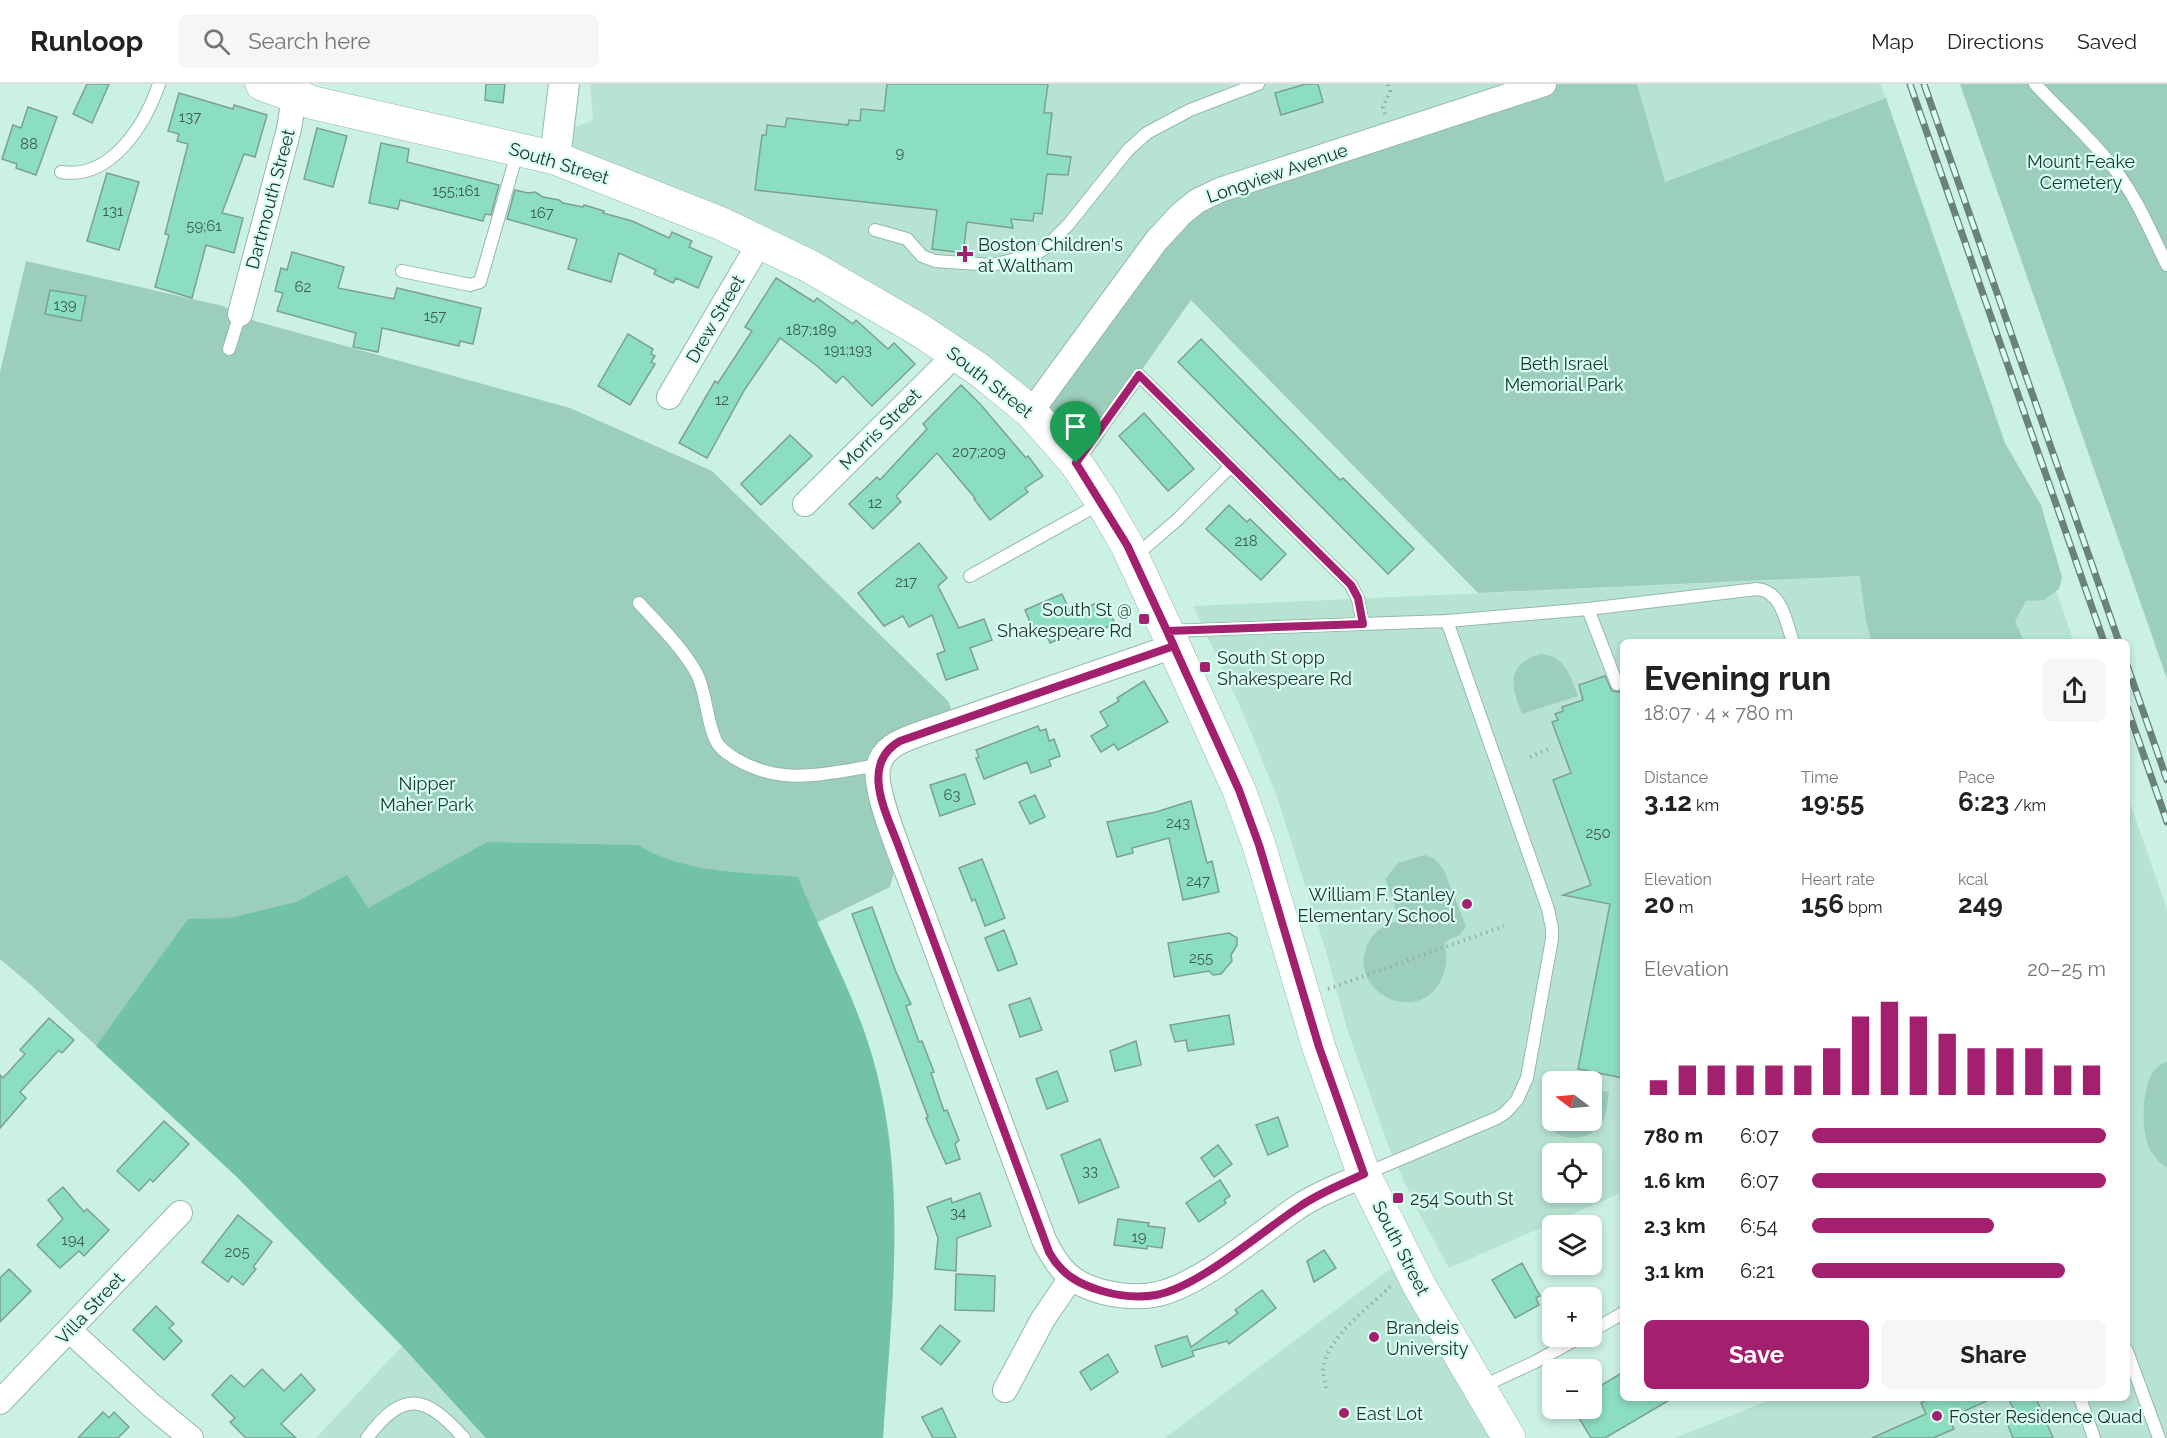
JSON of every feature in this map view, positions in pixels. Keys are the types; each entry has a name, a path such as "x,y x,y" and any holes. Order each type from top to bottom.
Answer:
{"main road":[{"name":"South Street","path":"262,84 555,158 657,197 760,242 865,298 956,354 1002,387 1031,412 1076,463 1102,502 1133,558 1171,639 1239,790 1259,845 1319,1047 1364,1174 1410,1268 1509,1438"}],"street":[{"path":"555,158 564,84"},
{"name":"Longview Avenue","path":"1031,412 1156,241 1180,214 1197,201 1220,190 1544,84"},
{"name":"Dartmouth Street","path":"240,314 290,129 296,91"},
{"name":"Drew Street","path":"669,397 760,242"},
{"name":"Morris Street","path":"805,504 956,354"},
{"path":"1171,639 900,741 885,751 878,765 879,790 1044,1240 1055,1263 1071,1278 1093,1289 1127,1296 1157,1295 1170,1291 1198,1277 1312,1198 1364,1174"},
{"name":"Villa Street","path":"0,1402 180,1213"},
{"path":"1005,1390 1043,1319 1071,1278"},
{"path":"69,1330 150,1405 191,1438"}],"lane":[{"path":"61,172 83,172 102,165 120,149 141,126 159,84"},
{"path":"875,230 907,239 922,256 935,261 992,265 1036,254 1068,225 1128,150 1147,133 1190,110 1258,84"},
{"path":"2035,84 2093,143 2116,171 2144,215 2166,260"},
{"path":"402,271 470,285 480,282 519,149"},
{"path":"229,349 240,314"},
{"path":"1076,463 1139,375 1351,585 1358,598 1363,624"},
{"path":"1133,558 1177,520 1230,467"},
{"path":"970,576 1102,502"},
{"path":"1171,639 1363,624 1447,621 1764,590 1776,598 1792,639"},
{"path":"639,603 672,640 697,674 716,742 730,756 768,774 796,777 878,765"},
{"path":"1588,609 1617,684"},
{"path":"1364,1174 1497,1118 1511,1107 1521,1093 1527,1078 1552,939 1548,909 1447,621"},
{"path":"1602,1325 1620,1315"},
{"path":"1479,1387 1562,1347"},
{"path":"2130,1359 2159,1438"},
{"path":"2081,1401 2094,1438"},
{"path":"367,1438 387,1415 406,1403 426,1405 445,1416 465,1438"}],"path":[{"path":"1386,115 1383,107 1390,91 1388,84"},
{"path":"1530,757 1551,748"},
{"path":"1328,989 1504,926"},
{"path":"1326,1388 1323,1370 1328,1353 1348,1326 1410,1268"}],"shaded area":[{"name":"Boston Children's at Waltham","path":"590,84 1544,84 1220,190 1031,412 918,329 555,158 559,133 593,120"},
{"path":"1637,84 1880,84 1886,98 1664,182"},
{"name":"William F. Stanley Elementary School","path":"2048,568 2073,639 1620,639 1620,1193 1602,1201 1602,1143 1542,1143 1542,1203 1598,1203 1570,1215 1542,1215 1542,1227 1449,1268 1419,1213 1391,1153 1348,1032 1325,948 1277,797 1244,715 1193,606"},
{"path":"2130,803 2167,909 2167,1438 1675,1438 1768,1401 2130,1401"},
{"name":"Brandeis University","path":"1405,1258 1509,1438 1165,1438"},
{"path":"402,1346 486,1438 316,1438"}],"green space":[{"name":"Beth Israel Memorial Park","path":"1544,84 1637,84 1665,182 1886,98 2005,443 2041,505 2062,577 2059,589 2044,600 2026,601 2015,621 2023,639 1871,639 1866,622 1860,576 1478,593 1191,300 1076,463 1031,412 1181,214"},
{"name":"Mount Feake Cemetery","path":"1960,84 2167,84 2167,679"},
{"name":"Nipper Maher Park","path":"26,261 223,306 255,321 570,408 712,471 948,701 956,721 885,751 900,850 890,887 816,923 852,1001 870,1049 882,1097 890,1145 894,1193 893,1291 883,1438 486,1438 402,1346 237,1177 0,959 0,372"},
{"path":"1540,654 1556,658 1566,668 1578,696 1522,714 1515,695 1516,671 1521,664"},
{"path":"487,842 638,845 675,862 695,867 798,877 863,1027 882,1097 890,1146 893,1194 893,1291 883,1438 486,1438 402,1346 237,1177 96,1046 188,919 230,918 296,902 347,875 368,908"},
{"path":"1425,855 1434,858 1444,870 1466,926 1460,935 1444,942 1445,967 1440,982 1429,995 1416,1001 1402,1002 1388,998 1376,990 1367,978 1364,964 1366,948 1379,930 1400,920 1385,879 1398,863"},
{"path":"2167,1062 2167,1168 2148,1145 2144,1109 2145,1096 2152,1074 2158,1066"},
{"path":"1602,1091 1609,1092 1602,1123"},
{"path":"1554,1131 1594,1131 1588,1135 1572,1138"}],"building":[{"path":"87,84 109,84 92,123 73,114"},
{"path":"486,84 505,84 503,103 485,100"},
{"name":"Boston Children's at Waltham","path":"887,84 1048,84 1044,113 1052,113 1047,154 1071,157 1068,175 1047,174 1042,214 1034,213 1033,221 1011,219 1013,228 967,222 963,253 932,249 937,210 755,190 762,135 766,135 767,125 785,127 787,118 848,125 849,120 860,121 861,109 884,111"},
{"path":"1306,84 1318,84 1323,102 1281,115 1275,93"},
{"path":"179,93 233,109 234,105 267,115 255,157 244,154 222,213 243,218 234,253 206,245 192,298 155,287 169,235 165,234 188,144 177,141 179,134 168,131"},
{"path":"28,107 57,117 36,175 16,168 17,164 2,159 13,125 21,128"},
{"path":"317,128 347,136 333,187 304,179"},
{"path":"381,143 409,149 407,162 499,185 491,215 485,214 483,221 400,200 398,209 369,203"},
{"path":"107,173 139,182 119,250 87,241"},
{"path":"515,190 535,192 563,203 583,207 584,205 604,211 603,213 632,221 669,238 672,232 692,241 689,247 712,257 698,288 676,278 673,283 654,274 656,270 619,253 611,282 568,269 577,239 507,219"},
{"path":"292,252 344,267 338,288 394,299 397,288 481,308 473,344 460,341 459,346 382,328 378,352 353,347 356,333 277,311 283,293 275,291 281,268 287,270"},
{"path":"776,278 814,302 817,298 853,324 856,320 888,349 894,343 915,364 872,406 843,376 836,383 780,338 745,389 707,458 679,443 715,381 718,383 752,331 745,327"},
{"path":"50,290 86,296 81,321 45,314"},
{"path":"628,334 653,349 651,354 655,356 651,362 655,364 630,405 598,386"},
{"path":"1201,339 1340,480 1343,478 1414,549 1388,574 1178,362"},
{"path":"961,385 1026,458 1028,456 1043,476 1025,488 1028,492 990,520 975,498 937,453 896,496 901,502 873,529 849,504 877,477 880,480 927,429 923,424"},
{"path":"1144,413 1194,469 1168,491 1119,436"},
{"path":"790,435 812,456 761,505 741,484"},
{"path":"1229,505 1247,522 1250,519 1286,554 1261,580 1206,529"},
{"path":"919,543 947,578 938,586 959,628 984,619 992,640 970,648 978,669 946,680 937,654 945,651 932,615 909,627 903,616 884,626 858,593"},
{"path":"1062,594 1071,614 1099,602 1101,607 1106,604 1115,624 1078,639 1075,632 1050,643 1044,629 1034,632 1025,610"},
{"path":"1605,676 1612,691 1620,692 1620,1077 1602,1074 1602,1071 1578,1069 1610,904 1563,895 1591,885 1553,780 1571,773 1552,722 1558,720 1555,714 1563,711 1562,707 1583,700 1579,685"},
{"path":"1144,681 1168,722 1118,750 1114,744 1101,752 1091,736 1108,726 1100,712 1119,701 1117,698"},
{"path":"1038,726 1040,731 1046,729 1049,741 1054,739 1060,756 1049,760 1051,766 1031,773 1027,762 984,779 976,758 979,757 976,750"},
{"path":"965,774 975,804 940,816 930,785"},
{"path":"1035,795 1045,817 1030,824 1019,802"},
{"path":"1191,801 1207,863 1212,861 1219,892 1183,900 1169,838 1132,848 1133,853 1117,857 1107,822 1156,812"},
{"path":"982,859 1005,918 985,926 975,899 972,901 959,868"},
{"path":"872,907 896,972 911,1004 906,1006 919,1042 922,1041 934,1072 931,1073 944,1111 947,1110 959,1140 955,1144 960,1159 946,1164 926,1118 928,1117 852,914"},
{"path":"1004,930 1017,964 998,971 985,938"},
{"path":"1229,933 1237,938 1237,945 1231,955 1232,961 1221,974 1213,975 1209,971 1174,977 1168,943"},
{"path":"1030,998 1042,1030 1020,1037 1009,1005"},
{"path":"1229,1015 1234,1044 1188,1051 1186,1040 1175,1042 1170,1025"},
{"path":"49,1018 74,1040 62,1053 59,1050 20,1092 26,1098 0,1128 0,1075 3,1078 25,1054 20,1050"},
{"path":"1136,1041 1141,1065 1115,1071 1110,1051"},
{"path":"1057,1071 1068,1101 1047,1109 1036,1079"},
{"path":"1278,1117 1288,1146 1268,1155 1256,1125"},
{"path":"164,1121 189,1144 153,1182 150,1179 139,1191 117,1171"},
{"path":"1100,1139 1119,1187 1079,1203 1061,1155"},
{"path":"1218,1145 1232,1164 1214,1177 1201,1158"},
{"path":"1220,1180 1230,1196 1224,1200 1226,1203 1199,1222 1186,1203"},
{"path":"63,1187 84,1212 87,1209 109,1230 84,1256 79,1251 60,1268 37,1245 63,1219 48,1200"},
{"path":"980,1193 991,1226 957,1238 956,1271 935,1269 938,1238 927,1207 951,1198 952,1203"},
{"path":"238,1215 272,1242 253,1267 256,1269 243,1285 232,1276 228,1282 202,1262"},
{"path":"1118,1219 1149,1223 1148,1226 1165,1228 1162,1248 1147,1246 1147,1249 1114,1245"},
{"path":"1324,1250 1336,1268 1314,1282 1307,1261"},
{"path":"1522,1263 1540,1296 1536,1298 1539,1305 1515,1318 1492,1280"},
{"path":"9,1269 31,1291 0,1322 0,1278"},
{"path":"956,1274 995,1276 994,1311 955,1310"},
{"path":"1262,1290 1276,1308 1229,1344 1227,1341 1192,1351 1194,1356 1162,1367 1155,1346 1187,1336 1191,1347 1238,1313 1235,1310"},
{"path":"156,1306 174,1324 169,1328 182,1341 164,1360 133,1330"},
{"path":"940,1325 960,1341 941,1365 921,1349"},
{"path":"1108,1354 1118,1372 1091,1390 1080,1372"},
{"path":"262,1369 284,1391 301,1374 315,1390 281,1424 296,1438 246,1438 230,1422 235,1418 212,1395 231,1375 244,1387"},
{"path":"1620,1374 1620,1401 1668,1401 1605,1438 1591,1438 1580,1419 1602,1419 1602,1385"},
{"name":"Foster Residence Quad","path":"1925,1401 1986,1401 1949,1418 1954,1429 1933,1438 1872,1438 1926,1414 1921,1403"},
{"name":"Foster Residence Quad","path":"2010,1401 2037,1401 2053,1438 2013,1438 2007,1423 2018,1418"},
{"path":"942,1408 956,1438 933,1438 922,1417"},
{"path":"103,1412 109,1418 114,1412 129,1427 118,1438 78,1438"}],"railway":[{"path":"1910,84 2103,639"},
{"path":"1924,84 2118,639"},
{"path":"2130,674 2167,780"},
{"path":"2130,716 2167,822"}],"place":[{"name":"Boston Children's at Waltham","path":"965,254"},
{"name":"South St @ Shakespeare Rd","path":"1144,619"},
{"name":"South St opp Shakespeare Rd","path":"1205,667"},
{"name":"William F. Stanley Elementary School","path":"1467,904"},
{"name":"254 South St","path":"1398,1198"},
{"name":"Brandeis University","path":"1374,1337"},
{"name":"East Lot","path":"1344,1413"},
{"name":"Foster Residence Quad","path":"1937,1416"}],"route":[{"path":"1076,463 1127,545 1174,646 922,733 900,741 885,751 878,765 877,775 879,790 900,850 1049,1252 1062,1271 1093,1289 1127,1296 1157,1295 1198,1277 1312,1198 1364,1174 1319,1047 1259,845 1239,790 1209,722 1167,631 1363,624 1358,598 1351,585 1139,375 1076,463"}]}
